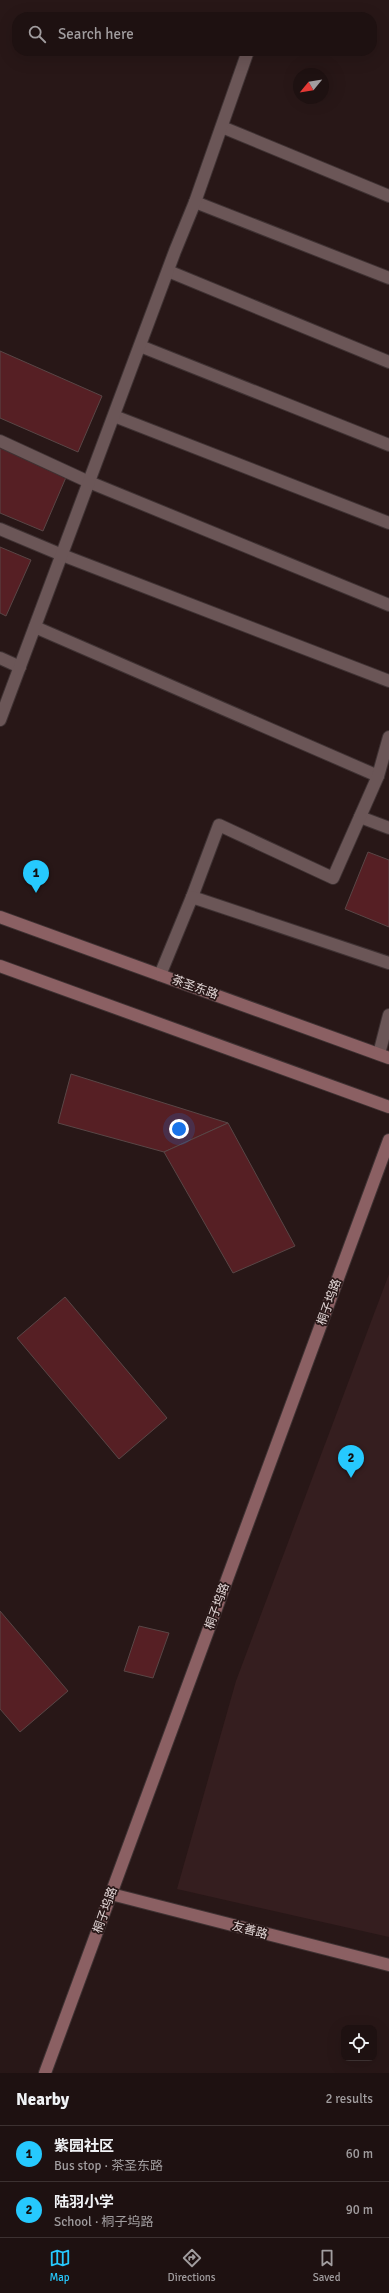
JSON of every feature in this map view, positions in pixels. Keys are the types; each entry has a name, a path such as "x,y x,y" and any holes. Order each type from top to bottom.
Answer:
{"street":[{"path":"0,720 195,202 246,56"},
{"path":"222,127 389,196"},
{"path":"195,202 389,278"},
{"path":"168,271 389,362"},
{"path":"140,346 389,445"},
{"path":"114,416 389,523"},
{"path":"0,441 89,482 389,605"},
{"path":"0,529 62,555 389,682"},
{"path":"35,627 378,776"},
{"path":"0,658 20,667"},
{"path":"160,975 219,825 333,878 378,776 389,737"},
{"path":"360,816 389,828"},
{"path":"192,896 389,963"},
{"name":"茶圣东路","path":"0,917 384,1056"},
{"path":"0,966 389,1107"},
{"path":"384,1056 389,1015"},
{"name":"桐子坞路","path":"45,2073 389,1140"},
{"name":"友善路","path":"111,1894 389,1965"}],"shaded area":[{"path":"389,1274 389,1937 177,1889 236,1681"}],"building":[{"path":"0,351 102,396 78,452 0,418"},
{"path":"0,446 67,475 43,531 0,513"},
{"path":"0,547 31,560 6,616 0,613"},
{"path":"368,852 389,860 389,927 345,909"},
{"path":"71,1074 228,1123 164,1152 58,1123"},
{"path":"228,1123 295,1246 233,1273 164,1152"},
{"path":"65,1297 167,1418 119,1459 17,1338"},
{"path":"0,1611 68,1691 20,1732 0,1709"},
{"path":"139,1626 169,1633 153,1678 124,1671"}],"place":[{"name":"紫园社区","path":"36,893"},
{"name":"陆羽小学","path":"351,1478"}]}
